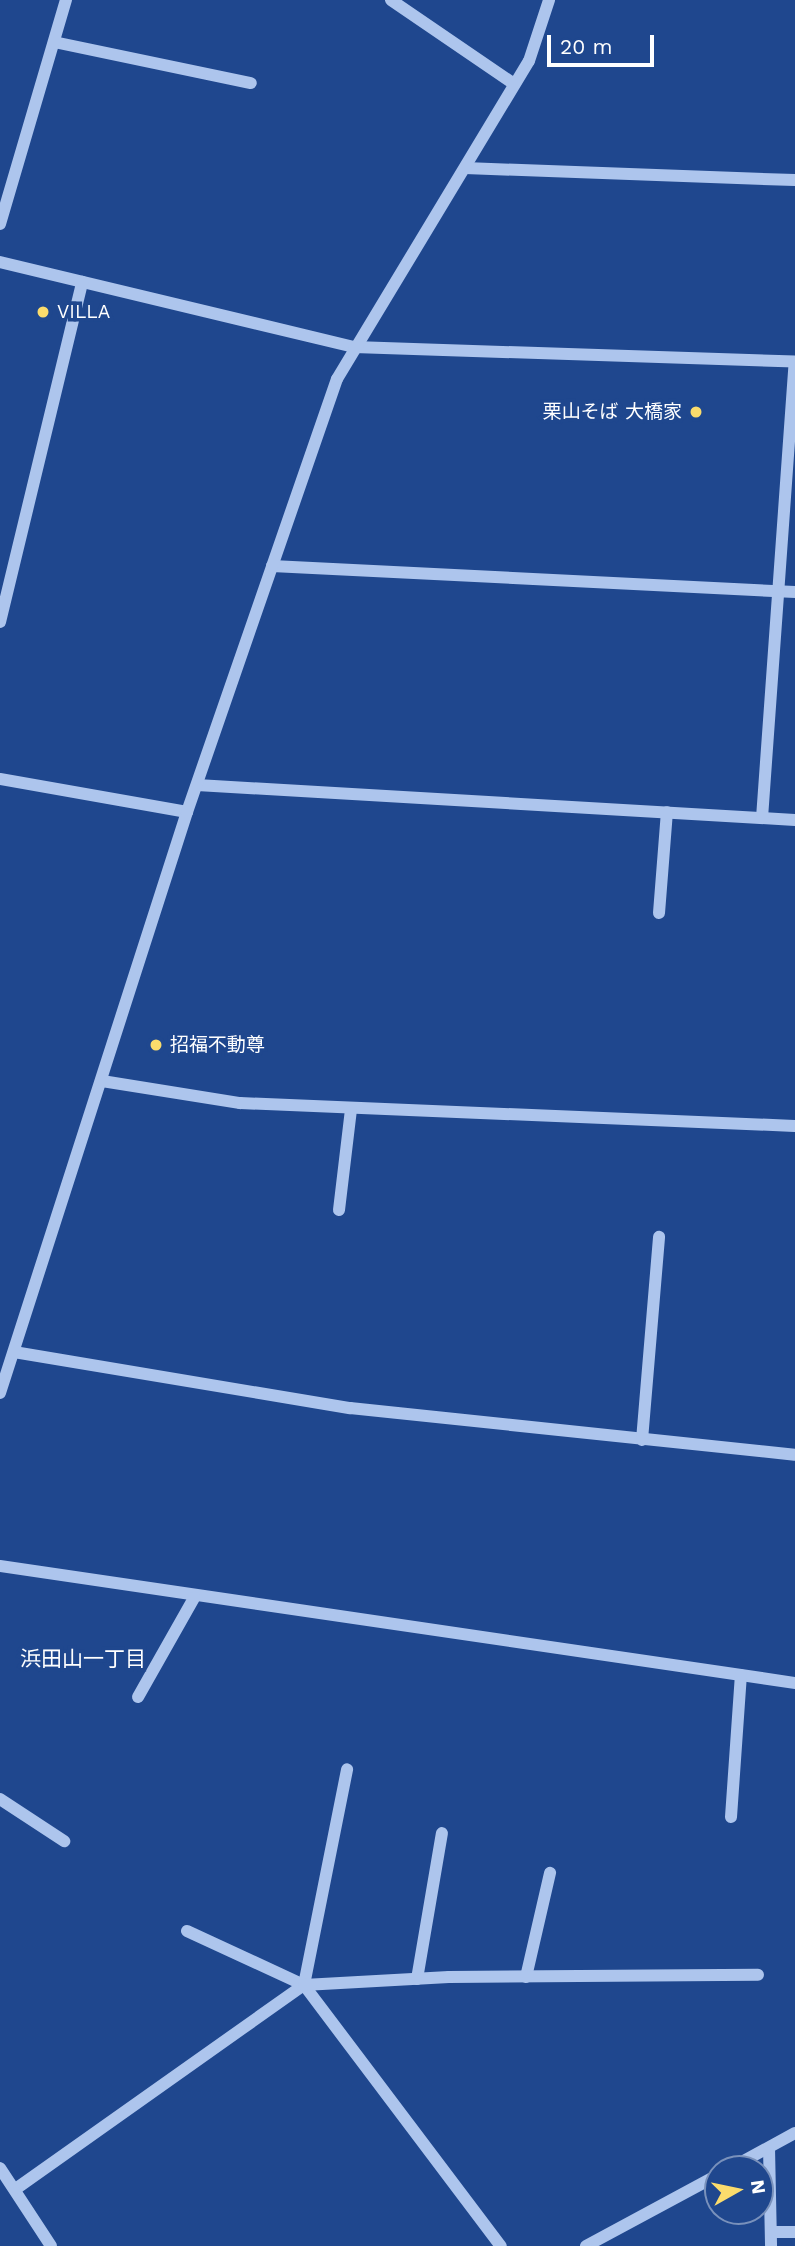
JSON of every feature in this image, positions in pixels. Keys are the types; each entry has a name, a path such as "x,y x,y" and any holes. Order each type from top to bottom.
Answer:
{"street":[{"path":"0,224 65,0"},
{"path":"391,0 514,84"},
{"path":"0,1393 187,813 272,566 354,346 529,61 549,0"},
{"path":"54,42 251,83"},
{"path":"464,168 795,180"},
{"path":"0,262 354,346 795,362 762,818"},
{"path":"0,622 82,282"},
{"path":"272,566 795,592"},
{"path":"0,779 187,813"},
{"path":"197,785 795,820"},
{"path":"659,913 667,812"},
{"path":"102,1081 240,1103 351,1110 795,1126"},
{"path":"339,1210 351,1110"},
{"path":"642,1440 659,1237"},
{"path":"14,1352 350,1408 795,1455"},
{"path":"0,1566 194,1598 795,1683"},
{"path":"138,1698 194,1598"},
{"path":"730,1817 741,1675"},
{"path":"17,2188 304,1985 347,1769"},
{"path":"0,1799 64,1841"},
{"path":"416,1979 442,1833"},
{"path":"526,1977 550,1873"},
{"path":"187,1931 304,1985 416,1979 758,1975"},
{"path":"304,1985 501,2246"},
{"path":"756,2155 795,2133"},
{"path":"769,2148 771,2246"},
{"path":"1,2169 17,2188 51,2246"},
{"path":"586,2246 704,2183"},
{"path":"771,2232 795,2232"}],"place":[{"name":"VILLA","path":"43,312"},
{"name":"栗山そば 大橋家","path":"696,412"},
{"name":"招福不動尊","path":"156,1045"}],"district":[{"name":"浜田山一丁目","path":"83,1659"}]}
